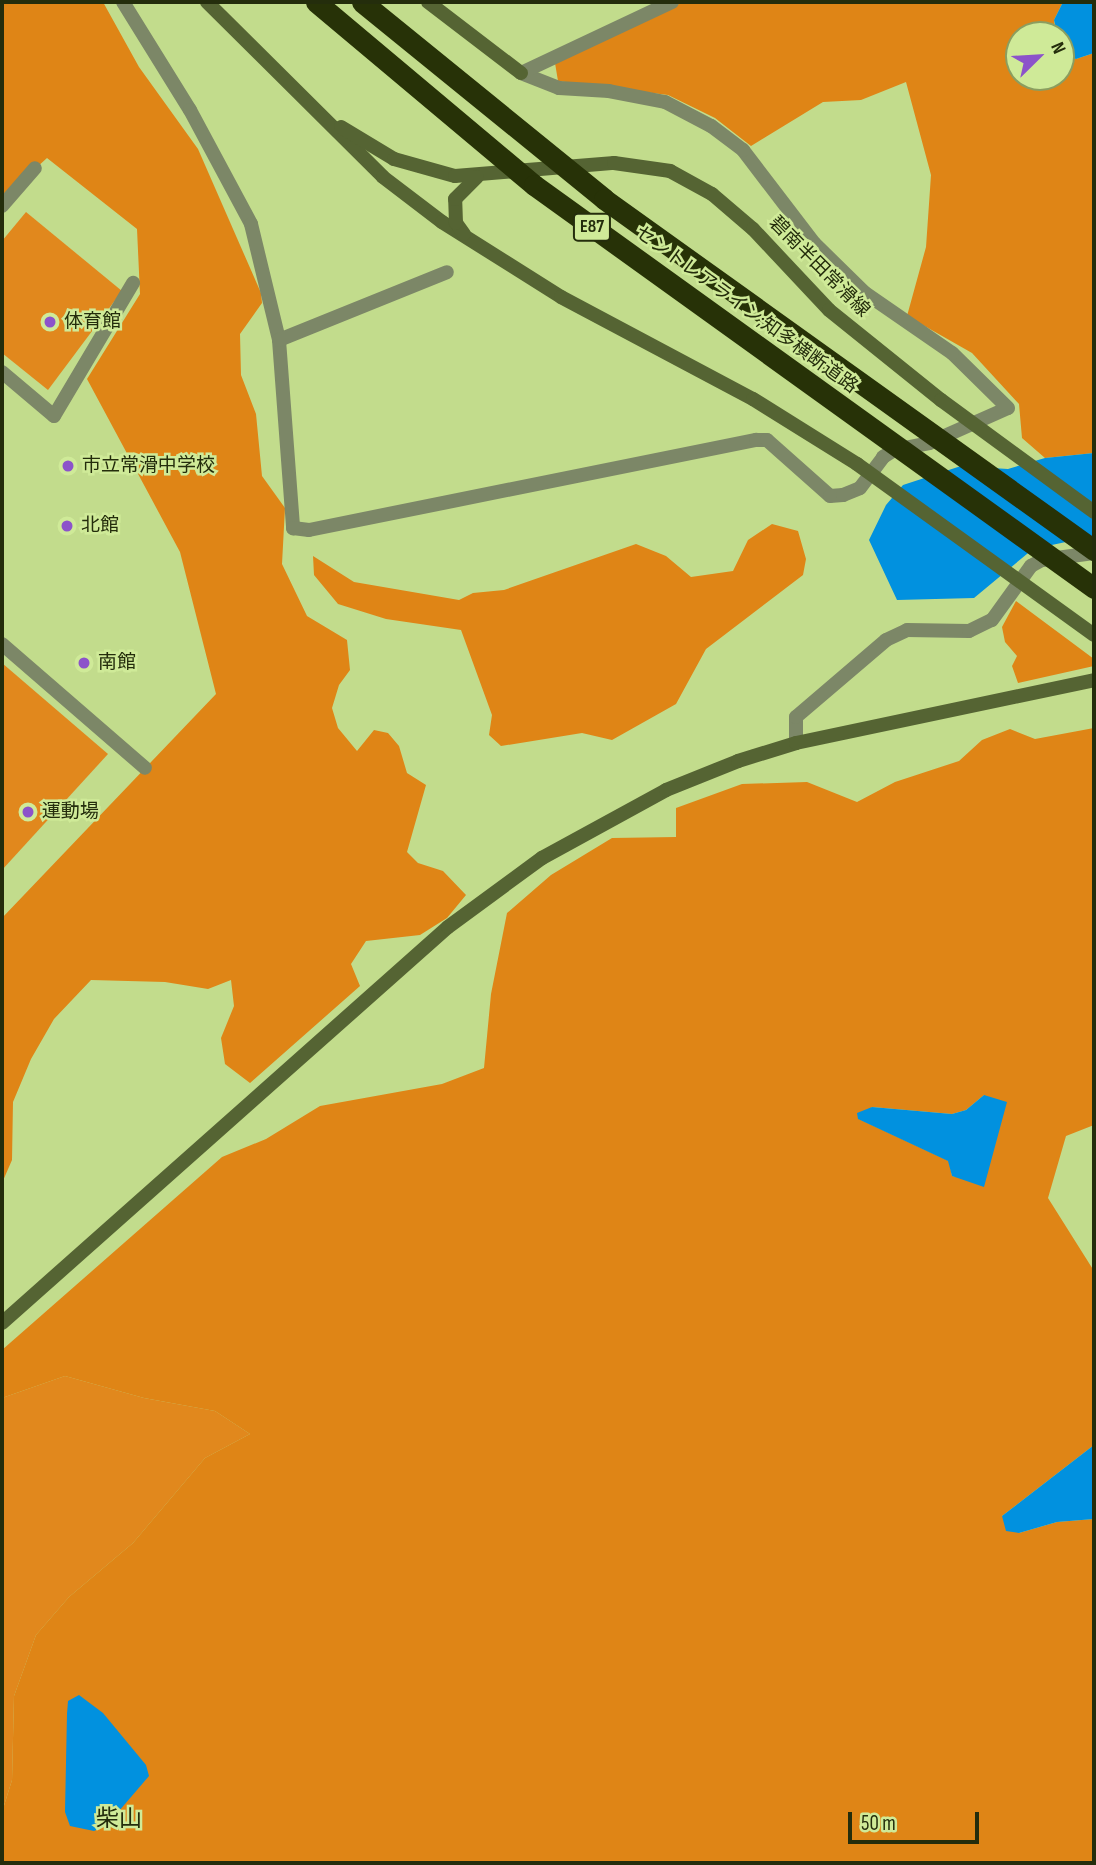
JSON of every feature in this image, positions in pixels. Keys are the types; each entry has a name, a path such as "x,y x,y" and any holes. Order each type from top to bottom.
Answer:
{"highway":[{"name":"セントレアライン;知多横断道路","path":"316,2 534,185 1094,588"},
{"name":"セントレアライン;知多横断道路","path":"362,2 604,199 1094,551"}],"main road":[{"name":"碧南半田常滑線","path":"206,2 383,177 475,245 561,297 753,399 856,464 1094,635"},
{"path":"428,2 521,73"},
{"name":"碧南半田常滑線","path":"322,116 394,159 432,171 477,177 614,163 670,171 712,194 753,229 829,310 941,400 1094,512"},
{"name":"碧南半田常滑線","path":"475,245 456,223 453,211 455,199 477,177"},
{"path":"2,1323 447,927 542,858 666,790 796,743 1094,680"}],"street":[{"path":"122,2 190,110 251,224 279,340 293,528 302,531 756,440 767,440 830,496 843,495 860,488 883,457 894,450 929,443 1008,408 952,353 865,293 814,243 743,150 711,126 665,102 559,88 521,73"},
{"path":"521,73 672,2"},
{"path":"2,206 35,168"},
{"path":"279,340 447,272"},
{"path":"2,372 54,416 133,283"},
{"path":"796,743 796,717 886,640 907,630 970,631 992,621 1031,566 1042,560 1094,551"},
{"path":"2,644 145,768"}],"shaded area":[{"path":"2,2 103,2 139,67 198,149 261,293 262,303 240,334 241,375 256,414 262,476 285,508 282,564 307,616 347,640 350,670 339,685 332,708 338,728 357,751 374,730 388,733 399,746 407,773 426,785 407,852 418,863 443,871 466,895 447,918 420,935 366,941 351,964 360,986 250,1083 225,1064 221,1038 234,1006 231,980 208,989 165,982 91,980 54,1019 31,1059 13,1102 12,1160 2,1183 2,918 216,694 180,552 87,379 140,294 137,229 47,158 2,199"},
{"path":"683,2 1063,2 1054,21 1005,21 1005,91 1075,91 1075,58 1094,53 1094,453 1045,458 1022,438 1019,404 972,353 907,316 926,247 931,175 906,82 861,100 823,102 751,146 715,118 668,95 558,81 555,63"},
{"name":"体育館","path":"26,212 122,291 48,390 2,353 2,241"},
{"path":"772,524 798,531 806,559 803,575 706,649 676,704 612,740 582,733 501,746 489,735 492,715 461,630 386,619 338,604 314,575 313,556 354,582 459,600 473,593 504,590 636,544 666,556 691,577 733,571 748,540"},
{"path":"1016,601 1094,659 1094,666 1018,683 1012,666 1017,656 1005,642 1002,627"},
{"name":"運動場","path":"2,663 108,754 2,870"},
{"path":"1094,728 1094,1125 1066,1136 1048,1198 1094,1271 1094,1445 1002,1516 1019,1533 1057,1522 1094,1519 1094,1863 2,1863 2,1812 12,1780 14,1696 36,1635 69,1597 133,1543 205,1458 250,1434 215,1411 144,1398 65,1376 2,1398 2,1350 222,1157 266,1139 320,1106 442,1084 484,1068 491,994 507,913 551,875 612,838 676,837 676,808 742,784 807,782 857,802 895,782 959,761 982,740 1010,729 1035,739","holes":["984,1095 958,1177 952,1176 949,1161 859,1119 872,1107 952,1114 966,1110"]},
{"path":"65,1376 144,1398 215,1411 250,1434 205,1458 133,1543 69,1597 36,1635 14,1696 12,1780 2,1812 2,1398"}],"water":[{"path":"1063,2 1094,2 1094,53 1075,59 1075,21 1054,20"},
{"path":"1094,453 1094,536 1033,549 974,598 897,600 869,540 886,505 903,485 961,466 1008,469 1045,458"},
{"path":"984,1095 1007,1102 984,1187 952,1176 948,1161 858,1119 857,1113 872,1107 952,1114 966,1110"},
{"path":"1094,1445 1094,1519 1057,1522 1019,1533 1006,1531 1002,1516"},
{"path":"79,1695 103,1713 146,1765 149,1776 107,1825 94,1831 70,1826 65,1812 68,1701"}],"place":[{"name":"体育館","path":"50,322"},
{"name":"市立常滑中学校","path":"68,466"},
{"name":"北館","path":"67,526"},
{"name":"南館","path":"84,663"},
{"name":"運動場","path":"28,812"}],"district":[{"name":"柴山","path":"119,1819"}]}
